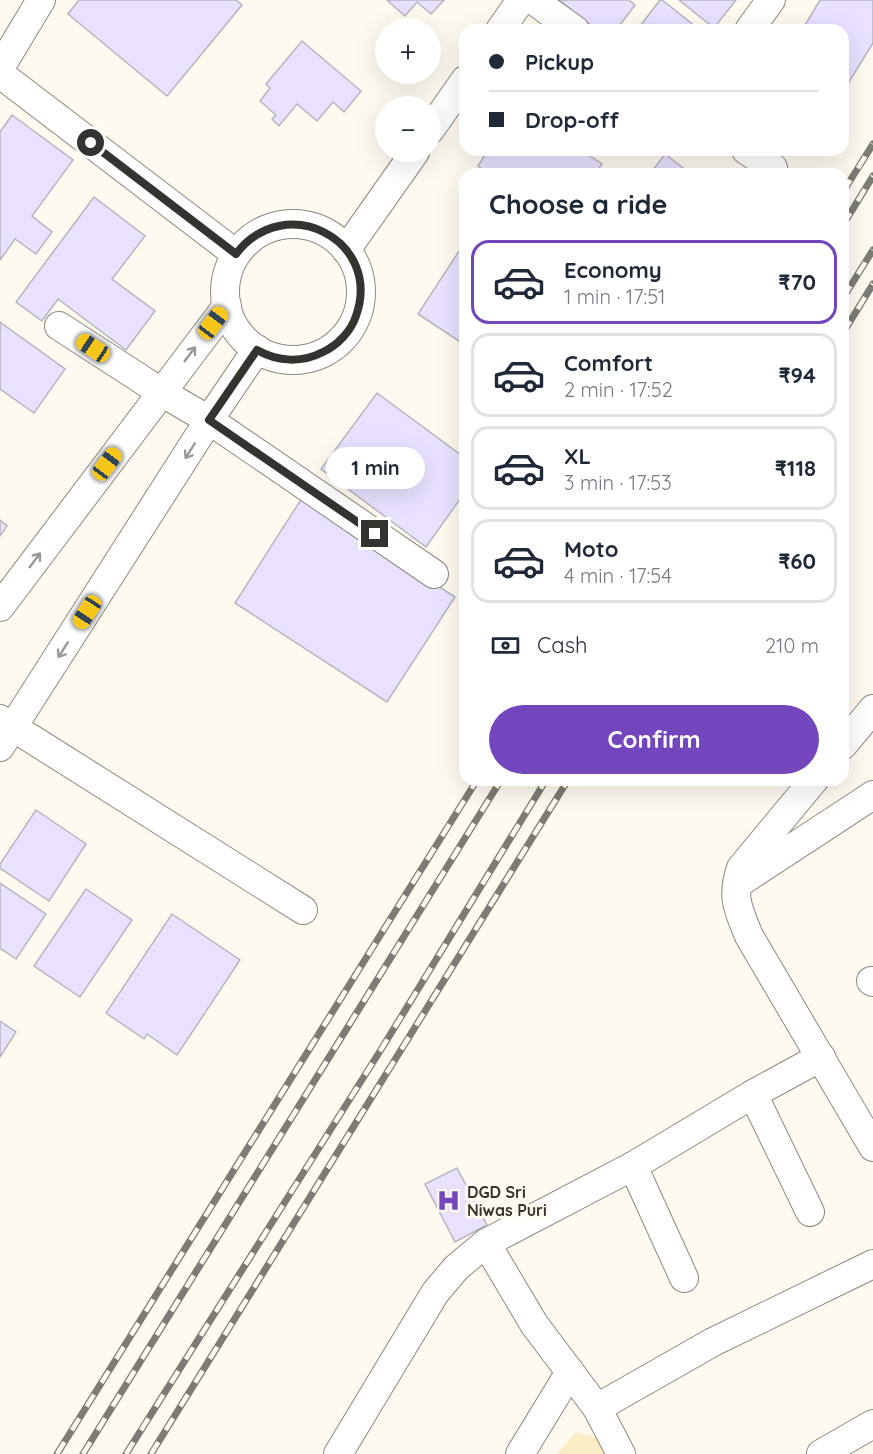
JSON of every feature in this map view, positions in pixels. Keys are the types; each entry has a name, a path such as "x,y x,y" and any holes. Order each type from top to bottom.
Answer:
{"street":[{"path":"0,68 40,0"},
{"path":"504,24 521,0"},
{"path":"533,0 567,24"},
{"path":"753,24 771,0"},
{"path":"0,74 236,254"},
{"path":"441,114 459,89"},
{"path":"755,156 773,168"},
{"path":"346,250 408,162"},
{"path":"285,224 314,227 332,236 346,250 357,272 360,296 355,320 340,340 328,350 304,359 280,359 257,350 241,335 230,317 227,306 225,296 227,274 236,254 249,239 257,234 285,224"},
{"path":"0,607 227,306"},
{"path":"59,326 209,420 434,574"},
{"path":"257,350 5,731 303,910"},
{"path":"849,738 873,709"},
{"path":"809,786 741,868 735,886 738,908 749,936 873,1148"},
{"path":"735,886 873,795"},
{"path":"338,1454 435,1293 456,1268 486,1243 633,1166 753,1094 821,1057"},
{"path":"753,1094 810,1212"},
{"path":"633,1166 684,1278"},
{"path":"486,1243 534,1324 597,1408 621,1454"},
{"path":"597,1408 713,1342 873,1264"},
{"path":"520,1454 570,1372"},
{"path":"821,1454 873,1424"}],"shaded area":[{"path":"576,1432 615,1442 621,1454 557,1454"}],"building":[{"path":"79,0 236,0 242,5 167,96 68,14"},
{"path":"387,0 444,0 431,14 417,2 405,16"},
{"path":"559,0 629,0 635,5 621,24 589,24"},
{"path":"662,0 692,24 642,24"},
{"path":"679,0 736,0 717,24 709,24"},
{"path":"820,0 873,0 873,43 849,82 849,24 806,24"},
{"path":"302,41 361,91 344,112 333,102 317,121 297,104 279,126 272,119 276,115 260,101 270,88 266,84"},
{"path":"12,115 73,160 32,216 52,232 36,254 15,239 0,260 0,132"},
{"path":"484,156 590,156 602,164 599,168 481,168 478,166"},
{"path":"664,156 668,156 683,168 654,168"},
{"path":"94,197 145,236 112,279 155,311 126,350 58,299 42,321 16,302"},
{"path":"459,251 459,341 418,314"},
{"path":"0,322 65,369 34,413 0,389"},
{"path":"377,393 459,454 459,500 426,547 321,469"},
{"path":"302,498 455,597 387,702 235,603"},
{"path":"0,520 7,526 0,536"},
{"path":"36,810 86,844 49,901 0,868 0,864"},
{"path":"0,883 46,914 16,959 0,948"},
{"path":"86,889 132,920 80,997 34,966"},
{"path":"172,914 240,960 177,1055 147,1034 144,1039 106,1013"},
{"path":"0,1021 16,1032 0,1057"},
{"path":"457,1168 487,1225 455,1242 425,1184"}],"railway":[{"path":"849,182 873,144"},
{"path":"849,215 873,176"},
{"path":"849,288 873,250"},
{"path":"849,323 873,284"},
{"path":"57,1454 473,786"},
{"path":"83,1454 497,786"},
{"path":"126,1454 382,1048 542,786"},
{"path":"151,1454 564,786"}],"place":[{"name":"DGD Sri Niwas Puri","path":"449,1201"}],"route":[{"path":"91,143 236,254 249,239 257,234 285,224 314,227 332,236 346,250 355,264 360,280 360,304 355,320 346,334 328,350 304,359 280,359 257,350 209,420 375,534"}]}
